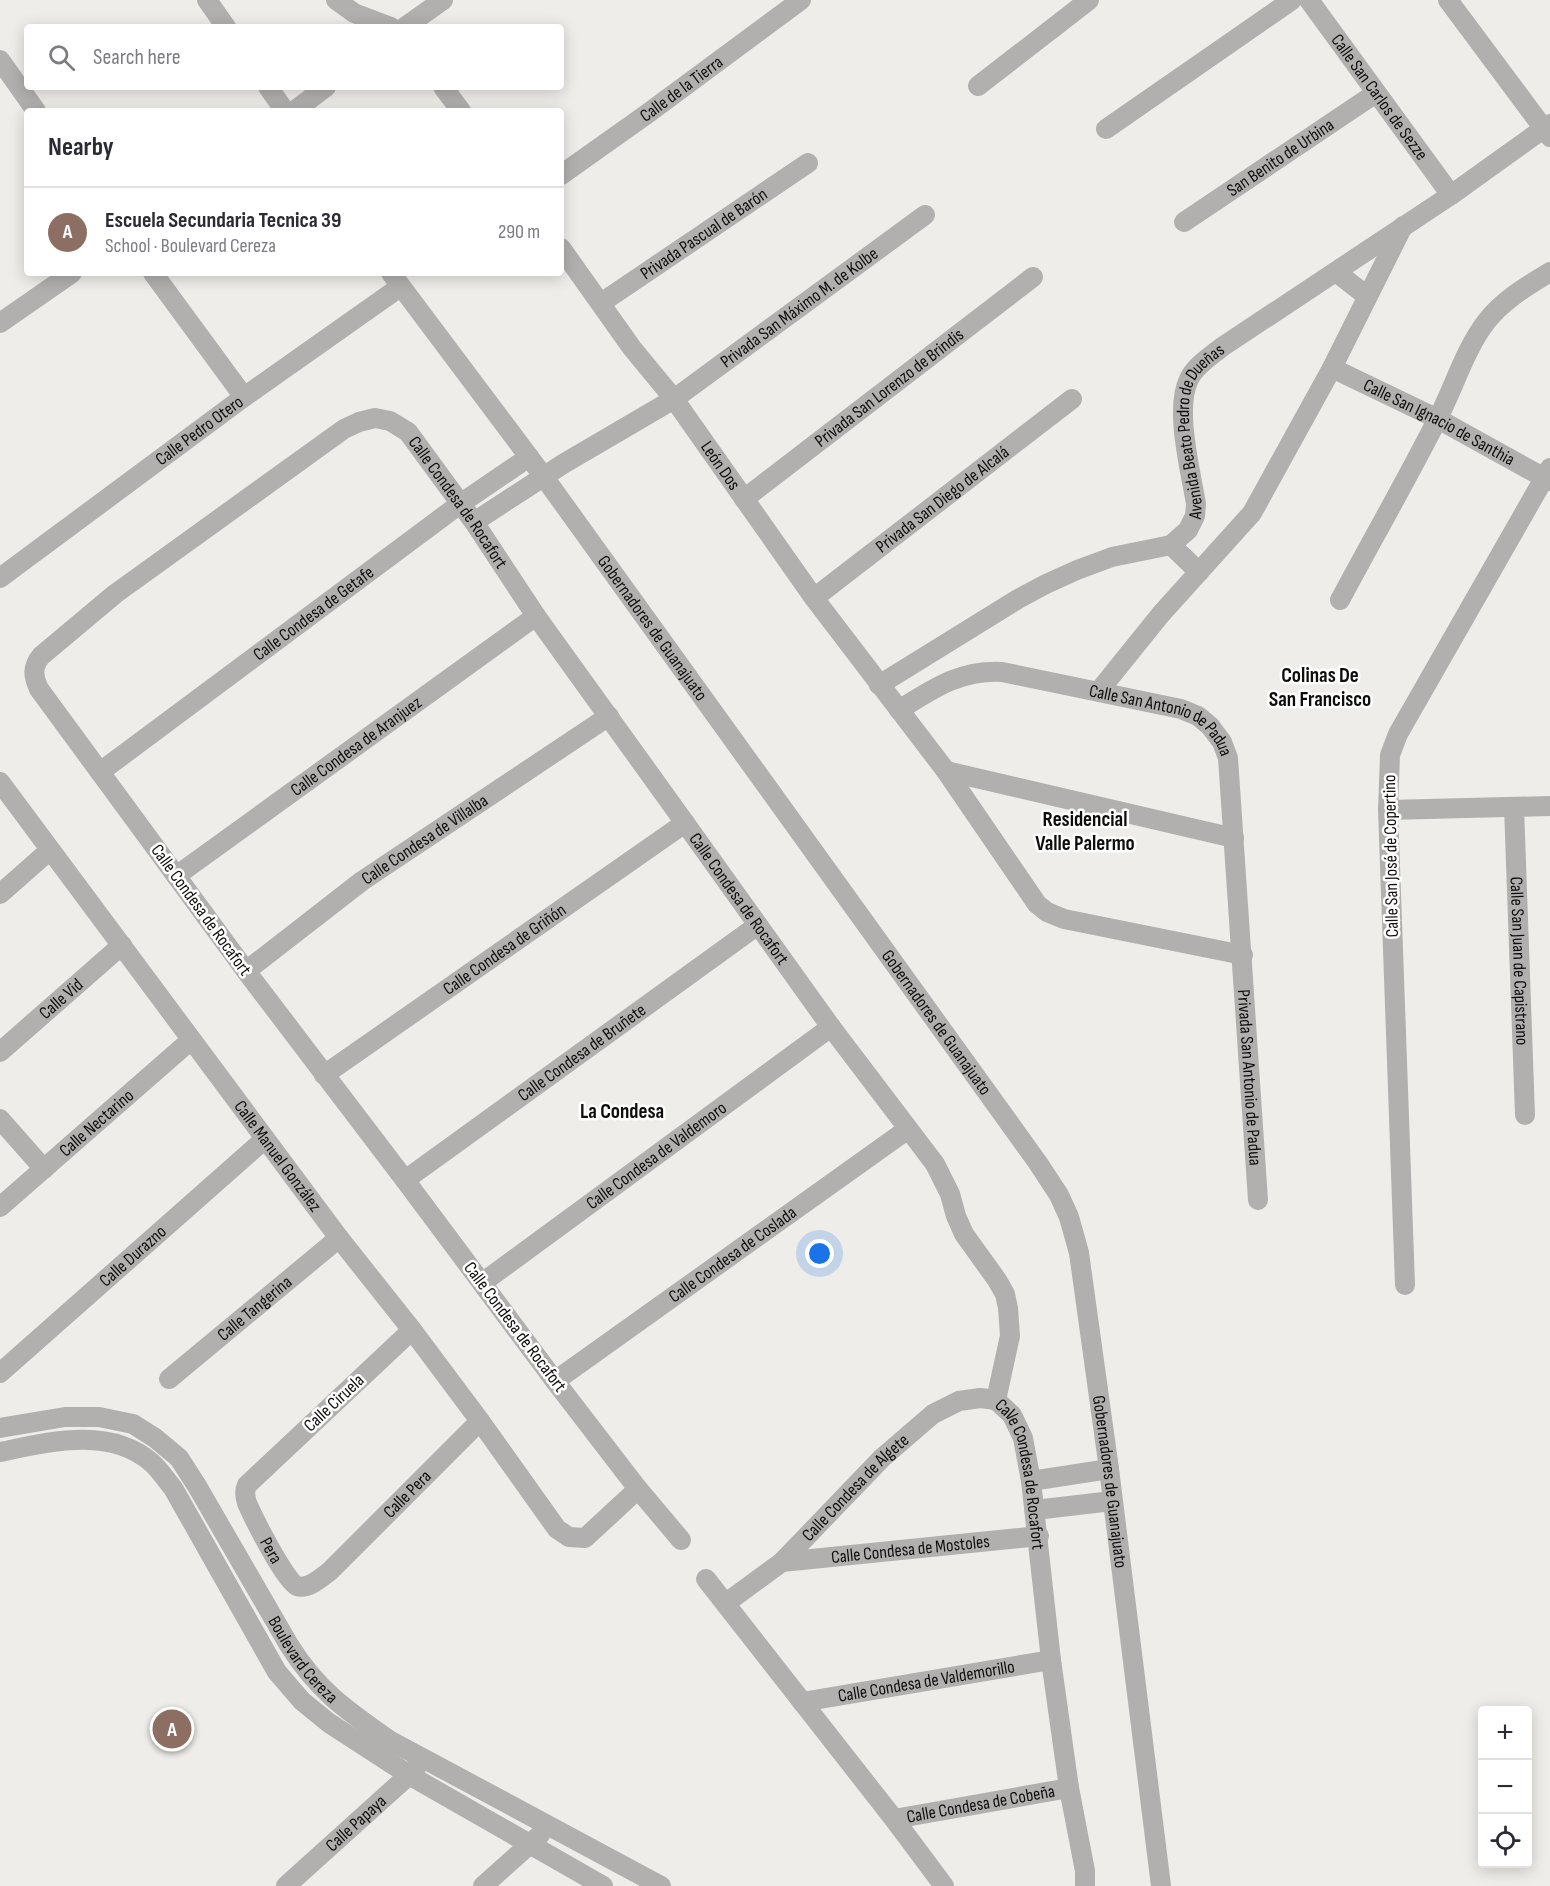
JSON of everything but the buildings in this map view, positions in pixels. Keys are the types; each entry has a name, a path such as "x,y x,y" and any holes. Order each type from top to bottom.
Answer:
{"street":[{"path":"207,0 224,24"},
{"path":"336,0 354,13 383,24"},
{"path":"409,24 443,0"},
{"name":"Calle de la Tierra","path":"564,173 801,0"},
{"path":"978,86 1089,0"},
{"path":"1106,129 1292,0"},
{"name":"Calle San Carlos de Sezze","path":"1309,0 1451,195"},
{"path":"1448,0 1548,130"},
{"path":"0,60 34,108"},
{"path":"270,90 283,108"},
{"path":"298,108 322,90"},
{"path":"445,90 459,108"},
{"name":"San Benito de Urbina","path":"1184,222 1376,93"},
{"name":"Avenida Beato Pedro de Dueñas","path":"879,685 1018,599 1047,584 1112,557 1171,545 1188,530 1195,516 1196,504 1183,423 1183,398 1189,379 1202,363 1222,347 1548,130"},
{"name":"Privada Pascual de Barón","path":"601,303 808,163"},
{"name":"Privada San Máximo M. de Kolbe","path":"544,477 674,399 925,215"},
{"name":"Avenida Beato Pedro de Dueñas","path":"1099,691 1161,614 1252,513 1332,368 1403,226"},
{"name":"León Dos","path":"564,252 632,348 674,399 814,598 946,771 1037,904 1047,912 1064,918 1242,955"},
{"path":"1336,272 1367,296"},
{"path":"1340,600 1438,419 1473,341 1486,321 1515,294 1550,272"},
{"path":"0,323 68,276"},
{"path":"155,276 244,397"},
{"name":"Privada San Lorenzo de Brindis","path":"744,498 1033,277"},
{"name":"Calle Pedro Otero","path":"0,579 396,280"},
{"name":"Gobernadores de Guanajuato","path":"396,280 544,477 1024,1143 1059,1195 1069,1218 1079,1253 1109,1469 1161,1886"},
{"name":"Calle San Ignacio de Santhia","path":"1332,368 1548,476"},
{"name":"Privada San Diego de Alcalá","path":"814,598 1072,399"},
{"name":"Calle Condesa de Rocafort","path":"681,1540 638,1489 555,1381 246,971 39,689 33,673 35,663 41,656 115,594 314,450 359,422 375,418 390,421 408,432 474,522 536,616 831,1027 934,1164 950,1194 964,1234 1005,1294 1010,1336 996,1400 1012,1415 1023,1438 1031,1481 1051,1660 1069,1788 1085,1871 1085,1886"},
{"name":"Calle Condesa de Getafe","path":"100,772 460,504 529,457"},
{"name":"Calle San José de Copertino","path":"1405,1285 1388,810 1390,755 1398,734 1548,476"},
{"path":"474,522 544,477"},
{"path":"1171,545 1199,572"},
{"name":"Calle Condesa de Aranjuez","path":"176,876 536,616"},
{"name":"Calle San Antonio de Padua","path":"899,710 951,680 969,673 986,671 1002,672 1181,708 1198,716 1210,726 1222,742 1228,758 1242,955"},
{"name":"Calle Condesa de Villalba","path":"246,971 362,881 609,716"},
{"path":"946,771 1234,838"},
{"name":"Calle Manuel González","path":"0,782 339,1238 480,1421 557,1529 569,1537 585,1538 638,1489"},
{"path":"1388,810 1550,806"},
{"name":"Calle San Juan de Capistrano","path":"1514,807 1525,1115"},
{"name":"Calle Condesa de Griñón","path":"324,1075 685,823"},
{"path":"0,894 50,850"},
{"name":"Calle Condesa de Bruñete","path":"405,1180 758,925"},
{"name":"Calle Vid","path":"0,1052 122,945"},
{"name":"Privada San Antonio de Padua","path":"1242,955 1258,1200"},
{"name":"Calle Condesa de Valdemoro","path":"482,1283 831,1027"},
{"name":"Calle Nectarino","path":"0,1207 191,1040"},
{"path":"0,1119 44,1170"},
{"name":"Calle Condesa de Coslada","path":"555,1381 908,1129"},
{"name":"Calle Durazno","path":"0,1373 265,1139"},
{"name":"Calle Tangerina","path":"169,1378 339,1238"},
{"name":"Calle Ciruela","path":"255,1475 412,1330"},
{"name":"Calle Condesa de Algete","path":"726,1603 782,1562 882,1458 933,1414 959,1401 980,1398 996,1400"},
{"name":"Boulevard Cereza","path":"0,1428 65,1417 99,1417 133,1424 155,1438 179,1458 304,1670 325,1692 390,1740 661,1886"},
{"name":"Calle Pera","path":"334,1568 480,1421"},
{"name":"Boulevard Cereza","path":"0,1452 70,1440 97,1440 123,1446 151,1463 173,1488 278,1672 302,1701 329,1723 409,1775 603,1886"},
{"path":"1031,1481 1109,1469"},
{"name":"Pera","path":"255,1475 245,1490 247,1502 279,1565 291,1581 296,1586 302,1587 334,1568"},
{"path":"1035,1510 1112,1501"},
{"name":"Calle Condesa de Mostoles","path":"782,1562 1038,1536"},
{"path":"706,1579 944,1886"},
{"name":"Calle Condesa de Valdemorillo","path":"802,1702 1051,1660"},
{"name":"Calle Papaya","path":"286,1886 409,1775 423,1758"},
{"name":"Calle Condesa de Cobeña","path":"894,1819 1069,1788"},
{"path":"483,1886 551,1825"}],"place":[{"name":"Escuela Secundaria Tecnica 39","path":"172,1729"}],"district":[{"name":"Colinas De San Francisco","path":"1320,687"},
{"name":"Residencial Valle Palermo","path":"1085,831"},
{"name":"La Condesa","path":"622,1111"}]}
